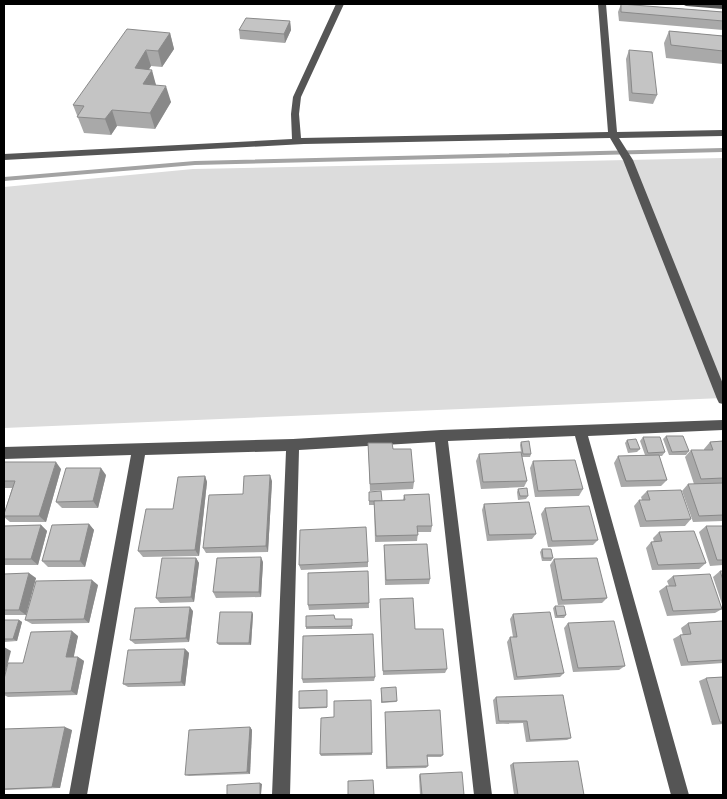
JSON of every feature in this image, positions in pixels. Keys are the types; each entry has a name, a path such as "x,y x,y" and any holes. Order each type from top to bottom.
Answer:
{"street":[{"path":"297,141 295,114 297,97 340,4"},
{"path":"602,4 613,135 628,160 723,399"},
{"path":"686,4 723,7"},
{"path":"4,157 297,141 723,133"},
{"path":"4,453 293,444 723,425"},
{"path":"580,430 680,795"},
{"path":"441,436 483,795"},
{"path":"281,795 293,444"},
{"path":"78,795 139,449"}],"shaded area":[{"path":"723,158 723,398 4,428 4,187 193,169"}],"building":[{"path":"621,4 723,12 723,21 621,12"},
{"path":"246,18 290,21 284,34 239,30"},
{"path":"127,29 170,33 158,51 146,50 135,68 152,70 143,84 166,86 150,113 112,110 105,119 77,117 84,106 73,105"},
{"path":"669,31 723,36 723,51 671,45"},
{"path":"629,50 652,52 657,95 632,93"},
{"path":"666,436 683,436 689,451 672,452"},
{"path":"643,437 660,437 665,452 648,453"},
{"path":"636,439 640,449 630,449 627,440"},
{"path":"529,441 531,454 523,454 521,442"},
{"path":"723,441 723,478 701,479 691,450 713,450 710,442"},
{"path":"368,443 392,443 393,449 411,449 414,482 370,484"},
{"path":"521,452 527,481 483,482 479,454"},
{"path":"659,455 667,480 626,481 618,456"},
{"path":"575,460 583,489 538,491 533,461"},
{"path":"4,462 56,462 39,516 4,516 15,481 4,481"},
{"path":"66,468 101,468 93,501 56,502"},
{"path":"270,475 266,546 203,548 209,495 243,494 244,476"},
{"path":"205,476 195,550 138,551 146,509 173,509 178,477"},
{"path":"723,483 723,515 699,516 688,484"},
{"path":"527,488 528,496 520,496 518,489"},
{"path":"681,490 691,519 646,521 639,500 650,500 647,491"},
{"path":"381,491 382,501 369,501 369,492"},
{"path":"429,494 432,526 417,526 418,535 376,536 374,501 405,500 404,495"},
{"path":"529,502 536,534 489,535 484,504"},
{"path":"589,506 598,540 552,541 545,508"},
{"path":"89,524 80,561 42,561 52,525"},
{"path":"41,525 31,559 4,559 4,526"},
{"path":"706,526 723,526 723,560 717,560"},
{"path":"366,527 368,562 299,565 300,530"},
{"path":"694,531 706,563 658,565 651,542 662,541 659,532"},
{"path":"427,544 430,579 386,580 384,545"},
{"path":"542,549 551,549 553,558 543,558"},
{"path":"261,557 259,592 213,592 217,558"},
{"path":"162,558 196,558 191,597 156,598"},
{"path":"597,558 607,598 562,600 554,559"},
{"path":"368,571 369,603 308,605 308,573"},
{"path":"29,573 19,610 4,610 4,574"},
{"path":"710,574 722,609 673,611 666,586 676,586 673,576"},
{"path":"92,580 84,619 25,620 36,581"},
{"path":"413,598 415,629 443,629 447,669 383,671 380,599"},
{"path":"555,606 564,606 566,615 557,616"},
{"path":"190,607 186,638 130,640 135,608"},
{"path":"220,612 252,612 249,643 217,643"},
{"path":"550,612 564,673 517,677 510,637 517,637 513,614"},
{"path":"334,615 335,619 352,619 352,626 306,627 306,616"},
{"path":"4,620 19,620 13,639 4,639"},
{"path":"614,621 625,666 578,668 568,623"},
{"path":"723,621 723,660 688,662 680,635 691,634 688,623"},
{"path":"72,631 66,657 78,657 71,691 4,693 4,679 8,663 23,663 31,632"},
{"path":"373,634 375,677 302,679 303,636"},
{"path":"185,649 181,682 123,684 128,650"},
{"path":"723,677 723,722 720,722 706,678"},
{"path":"396,687 397,701 382,702 381,688"},
{"path":"327,690 327,707 299,708 299,691"},
{"path":"563,695 571,738 530,740 527,721 499,721 496,697"},
{"path":"371,700 372,753 320,754 321,718 334,717 334,701"},
{"path":"440,710 443,755 427,755 428,766 387,767 385,712"},
{"path":"65,727 52,787 4,789 4,729"},
{"path":"250,727 247,772 185,775 189,730"},
{"path":"578,761 584,795 518,795 513,763"},
{"path":"462,772 464,795 422,795 420,774"},
{"path":"373,780 374,795 348,795 348,781"},
{"path":"260,783 260,795 227,795 227,785"}],"waterway":[{"path":"4,179 195,163 723,150"}]}
